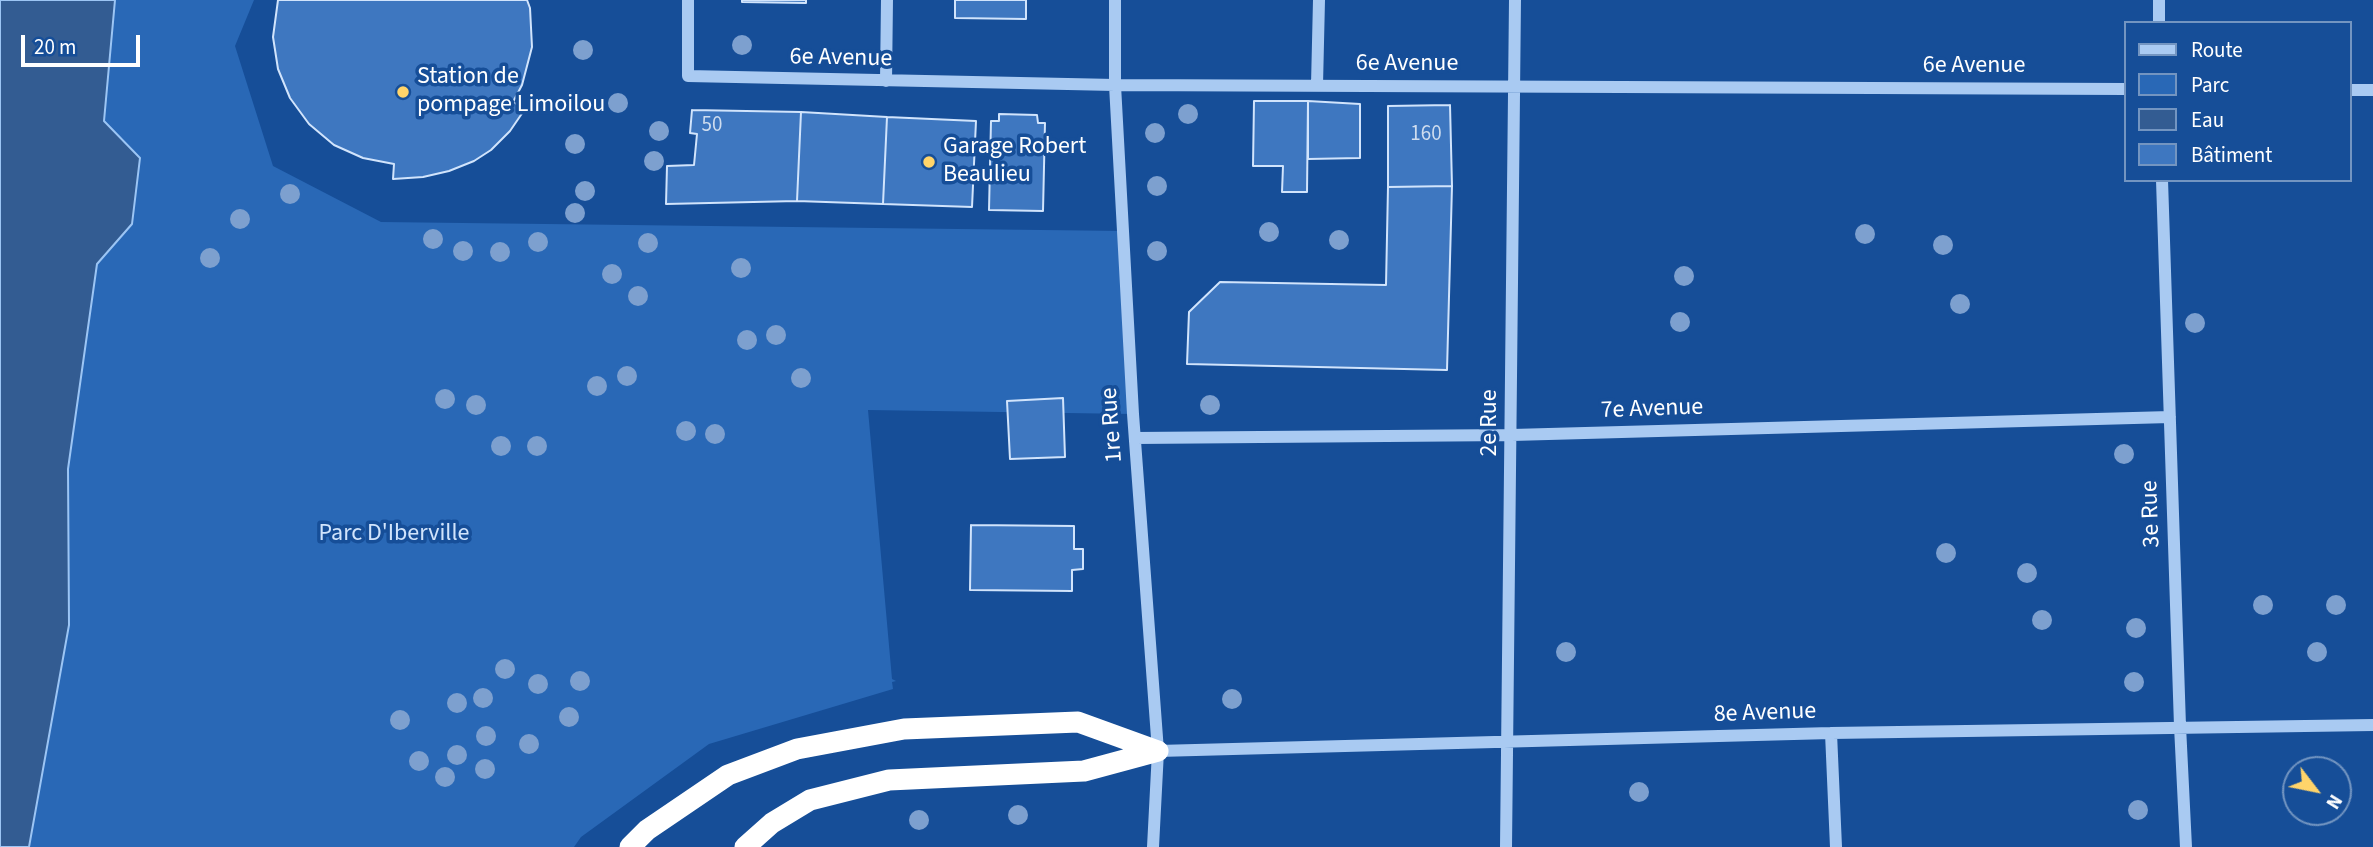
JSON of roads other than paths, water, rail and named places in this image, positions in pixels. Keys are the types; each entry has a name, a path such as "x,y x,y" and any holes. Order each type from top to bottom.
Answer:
{"highway":[{"path":"630,847 647,830 729,775 797,749 904,729 1078,722 1158,751"},
{"path":"744,847 772,823 810,800 889,780 1084,771 1158,751"}],"street":[{"name":"6e Avenue","path":"688,0 688,76 1115,85 2124,89"},
{"path":"886,81 887,0"},
{"name":"1re Rue","path":"1115,0 1115,85 1135,438 1158,751 1153,847"},
{"path":"1317,85 1319,0"},
{"name":"2e Rue","path":"1506,847 1515,0"},
{"path":"2159,0 2159,21"},
{"path":"2352,90 2373,90"},
{"name":"3e Rue","path":"2162,182 2186,847"},
{"name":"7e Avenue","path":"1135,438 1512,435 2170,417"},
{"name":"8e Avenue","path":"1158,751 1831,733 2373,724"},
{"path":"1831,733 1836,847"}],"water":[{"path":"0,0 115,0 104,121 140,158 132,224 97,264 68,469 69,625 29,847 0,847"}],"place":[{"name":"Station de pompage Limoilou","path":"403,92"},
{"name":"Garage Robert Beaulieu","path":"929,162"}],"park label":[{"name":"Parc D'Iberville","path":"394,535"}]}
